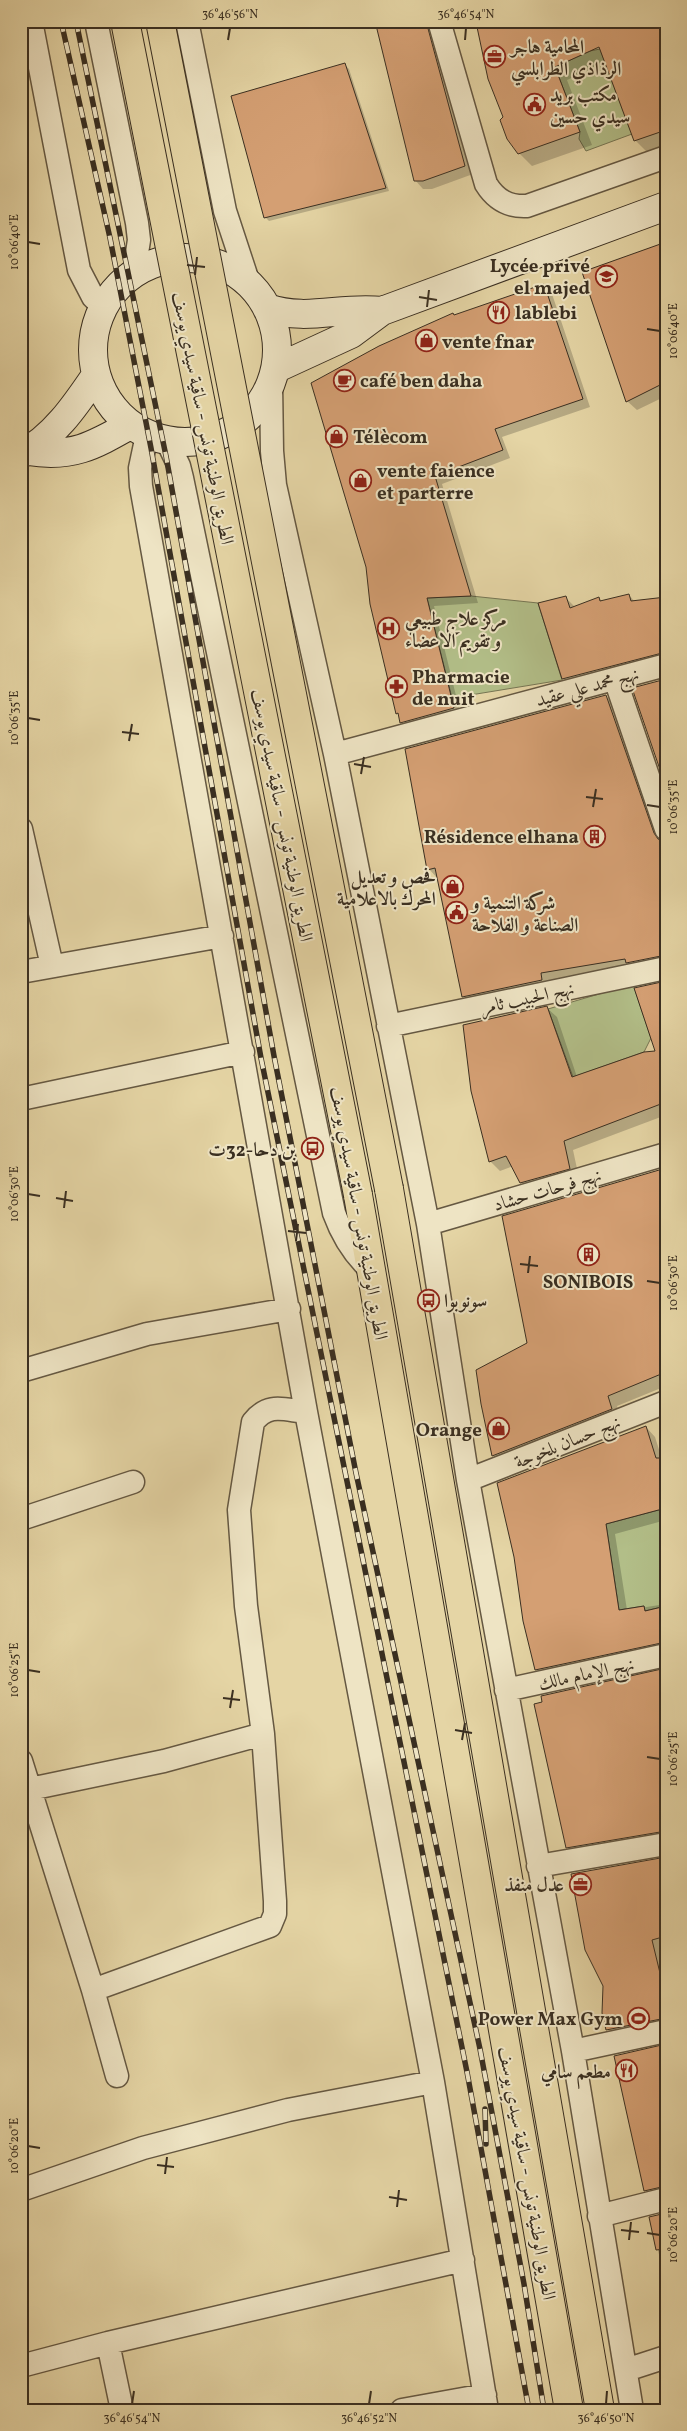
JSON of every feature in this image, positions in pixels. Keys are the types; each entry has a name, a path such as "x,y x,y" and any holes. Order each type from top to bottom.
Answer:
{"highway":[{"name":"الطريق الوطنية تونس - ساقية سيدي يوسف","path":"125,21 358,1195 568,2410"},
{"name":"الطريق الوطنية تونس - ساقية سيدي يوسف","path":"160,21 389,1189 600,2410"}],"main road":[{"path":"273,376 352,334 382,311 666,206"},
{"path":"194,258 214,262 233,271 249,284 267,308 274,328 277,348 273,376 261,402 247,418 230,431 203,441 189,443 148,434 115,411 104,394 96,375 93,352 95,329 103,307 117,288 134,273 159,262 173,259 194,258"},
{"path":"267,308 307,316 357,310 382,311"},
{"path":"25,453 66,416 96,375"},
{"path":"25,453 63,454 148,434"}],"street":[{"path":"31,21 79,270 92,297 103,307"},
{"path":"96,21 137,223 138,248 134,273"},
{"path":"186,21 225,211 249,284"},
{"path":"439,21 486,184 490,192 503,202 511,205 527,206 666,157"},
{"path":"273,376 272,451 275,484 335,754 428,1224 468,1480 573,2051 632,2410"},
{"path":"372,1271 350,1247 334,1212 182,478 174,453 148,434 140,468 141,486 306,1412 433,2082 486,2402 402,2410"},
{"name":"نهج محمد علي عقيد","path":"335,754 666,665"},
{"path":"615,679 664,816"},
{"path":"21,829 52,966"},
{"path":"21,972 222,936"},
{"name":"نهج الحبيب ثامر","path":"388,1026 666,968"},
{"path":"21,1099 243,1052"},
{"name":"نهج فرحات حشاد","path":"428,1224 666,1154"},
{"path":"21,1372 52,1360 147,1334 288,1309"},
{"name":"نهج حسان بلخوجة","path":"468,1480 666,1402"},
{"path":"93,1990 270,1926 276,1914 263,1734 246,1606 239,1510 254,1422 260,1414 270,1408 306,1412"},
{"path":"21,1518 132,1482"},
{"name":"نهج الإمام مالك","path":"506,1690 666,1655"},
{"path":"30,1790 164,1761 263,1734"},
{"path":"21,1761 93,1990 117,2076"},
{"path":"538,1866 666,1844"},
{"path":"573,2051 666,2030"},
{"path":"21,2190 143,2148 288,2110 433,2082"},
{"path":"599,2216 666,2199"},
{"path":"21,2366 108,2343 463,2260"},
{"path":"108,2343 122,2410"},
{"path":"626,2370 666,2357"}],"green space":[{"path":"600,49 632,134 586,151 579,139 580,132 555,67 590,51"},
{"path":"471,596 538,603 562,680 452,698 427,598"},
{"path":"633,984 651,1038 644,1052 573,1077 548,1009"},
{"path":"666,1508 666,1606 645,1611 644,1606 619,1610 606,1524"}],"building":[{"path":"375,21 426,21 465,166 423,181 414,181"},
{"path":"489,21 666,21 666,130 634,141 599,47 555,67 580,132 518,154 507,139 500,120 503,117 488,79 477,27"},
{"path":"345,63 386,188 264,218 231,96"},
{"path":"666,242 666,382 626,402 582,272"},
{"path":"544,284 583,399 495,429 503,450 435,476 471,596 427,598 454,708 400,723 398,713 396,714 370,604 366,567 311,383 379,346 453,313 454,315"},
{"path":"629,594 631,601 666,597 666,652 562,679 538,603 566,596 570,608 599,597 600,601"},
{"path":"666,679 666,787 632,688"},
{"path":"606,695 654,833 658,839 666,842 666,955 626,963 625,959 541,973 542,980 462,997 435,868 427,870 405,749"},
{"path":"666,981 666,1102 564,1141 570,1169 520,1183 506,1156 489,1162 471,1091 463,1025 547,1006 572,1077 644,1052 655,1051 634,988"},
{"path":"666,1168 666,1372 608,1396 612,1409 492,1456 476,1370 527,1343 502,1216"},
{"path":"646,1426 656,1458 666,1458 666,1508 606,1524 619,1610 644,1606 645,1611 666,1606 666,1642 535,1670 523,1621 514,1557 497,1483"},
{"path":"666,1668 666,1831 566,1848 534,1704 542,1702 541,1696"},
{"path":"666,1857 666,1936 652,1940 666,1998 666,2018 606,2030 602,2013 603,1986 585,1950 571,1874"},
{"path":"666,2044 666,2186 644,2191 614,2056"},
{"path":"666,2213 666,2249 656,2250 649,2217"}],"railway":[{"path":"61,21 110,238 151,448 261,1058 467,2072 529,2410"},
{"path":"76,21 166,456 274,1056 356,1473 480,2049 524,2284 544,2410"},
{"path":"485,2109 486,2144"}],"place":[{"name":"المحامية هاجر الرذاذي الطرابلسي","path":"495,57"},
{"name":"مكتب بريد سيدي حسين","path":"534,105"},
{"name":"Lycée privé el majed","path":"606,276"},
{"name":"lablebi","path":"499,312"},
{"name":"vente fnar","path":"426,341"},
{"name":"café ben daha","path":"344,380"},
{"name":"Télècom","path":"337,436"},
{"name":"vente faience et parterre","path":"361,481"},
{"name":"مركز علاج طبيعي و تقويم الاعضاء","path":"389,629"},
{"name":"Pharmacie de nuit","path":"396,687"},
{"name":"Résidence elhana","path":"595,836"},
{"name":"فحص و تعديل المحرك بالاعلامية","path":"452,887"},
{"name":"شركة التنمية و الصناعة و الفلاحة","path":"456,913"},
{"name":"بن دحا-32ت","path":"312,1149"},
{"name":"SONIBOIS","path":"588,1255"},
{"name":"سونوبوا","path":"428,1300"},
{"name":"Orange","path":"498,1429"},
{"name":"عدل منفذ","path":"580,1884"},
{"name":"Power Max Gym","path":"639,2018"},
{"name":"مطعم سامي","path":"627,2071"}]}
